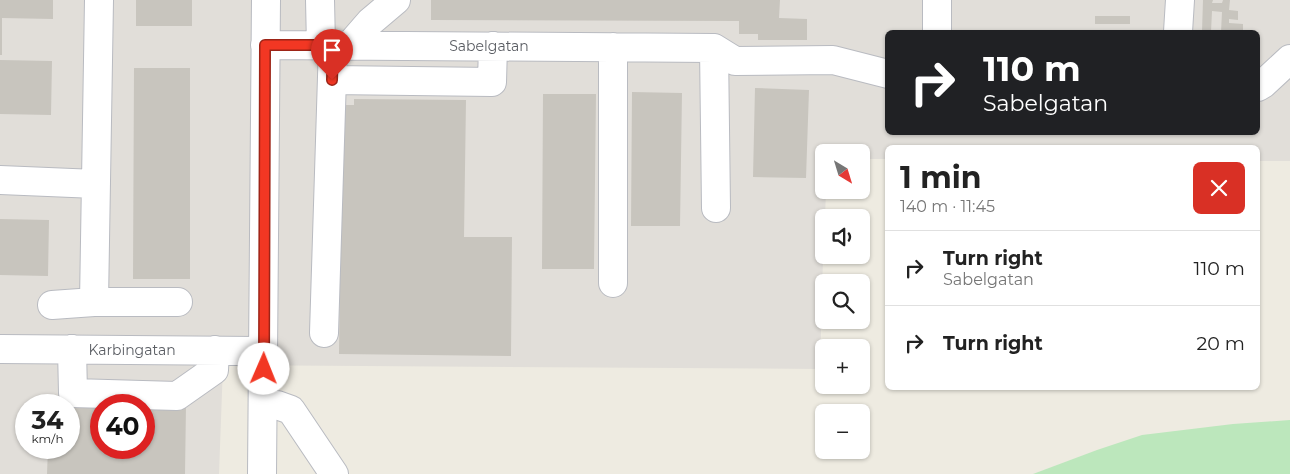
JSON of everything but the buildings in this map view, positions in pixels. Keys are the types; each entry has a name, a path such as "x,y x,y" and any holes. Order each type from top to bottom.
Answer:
{"street":[{"path":"94,302 99,0"},
{"path":"262,474 266,0"},
{"path":"320,0 334,45 324,333"},
{"path":"334,45 370,22 396,0"},
{"path":"937,30 938,0"},
{"path":"1178,30 1180,0"},
{"name":"Sabelgatan","path":"265,45 714,48"},
{"path":"332,80 492,82 493,46"},
{"path":"612,283 613,47"},
{"path":"714,48 735,61 833,60 885,73"},
{"path":"714,48 716,208"},
{"path":"1260,86 1290,59"},
{"path":"0,180 96,184"},
{"path":"52,305 94,302 178,302"},
{"name":"Karbingatan","path":"0,349 264,351"},
{"path":"72,349 73,393 177,396 214,370 215,350"},
{"path":"263,405 277,405 291,410 334,474"}],"shaded area":[{"path":"0,0 1290,0 1290,161 1260,161 1260,145 885,145 885,159 870,159 870,144 815,144 815,199 826,199 825,209 815,209 815,264 823,264 823,274 815,274 815,329 821,329 821,339 815,339 815,369 223,365 219,474 0,474"}],"green space":[{"path":"1290,420 1290,474 1033,474 1142,435 1233,424"}],"route":[{"path":"264,369 265,45 333,45 332,80"}]}
